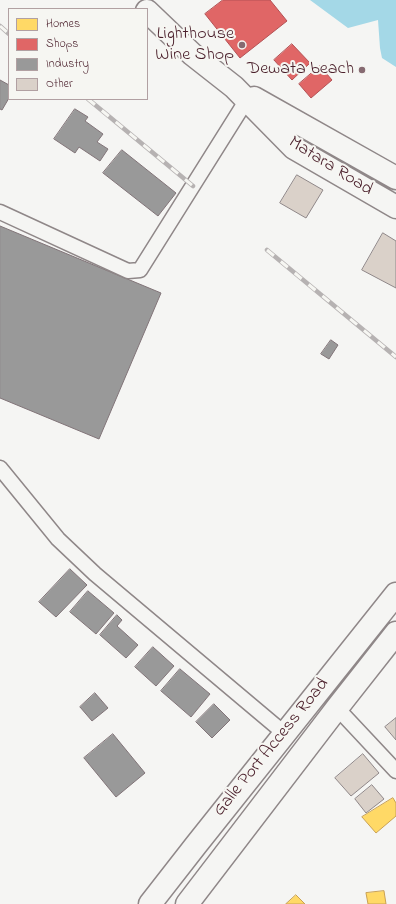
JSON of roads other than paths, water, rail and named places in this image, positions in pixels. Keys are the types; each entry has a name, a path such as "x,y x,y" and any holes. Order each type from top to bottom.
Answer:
{"main road":[{"name":"Matara Road","path":"135,0 144,8"},
{"name":"Matara Road","path":"148,12 192,54 240,94 294,148 396,207"},
{"name":"Matara Road","path":"240,94 396,178"},
{"name":"Galle Port Access Road","path":"150,904 396,594"},
{"name":"Galle Port Access Road","path":"187,904 396,633"}],"street":[{"path":"0,212 128,271 140,270 240,94"},
{"path":"0,468 58,540 95,574 284,734"},
{"path":"337,708 394,765"}],"water":[{"path":"310,0 396,0 396,67 382,58 378,20 348,28"}],"railway":[{"path":"0,26 8,33"},
{"path":"89,100 193,186"},
{"path":"267,250 396,357"}],"place":[{"name":"Lighthouse Wine Shop","path":"242,45"},
{"name":"Dewata beach","path":"362,70"}]}
